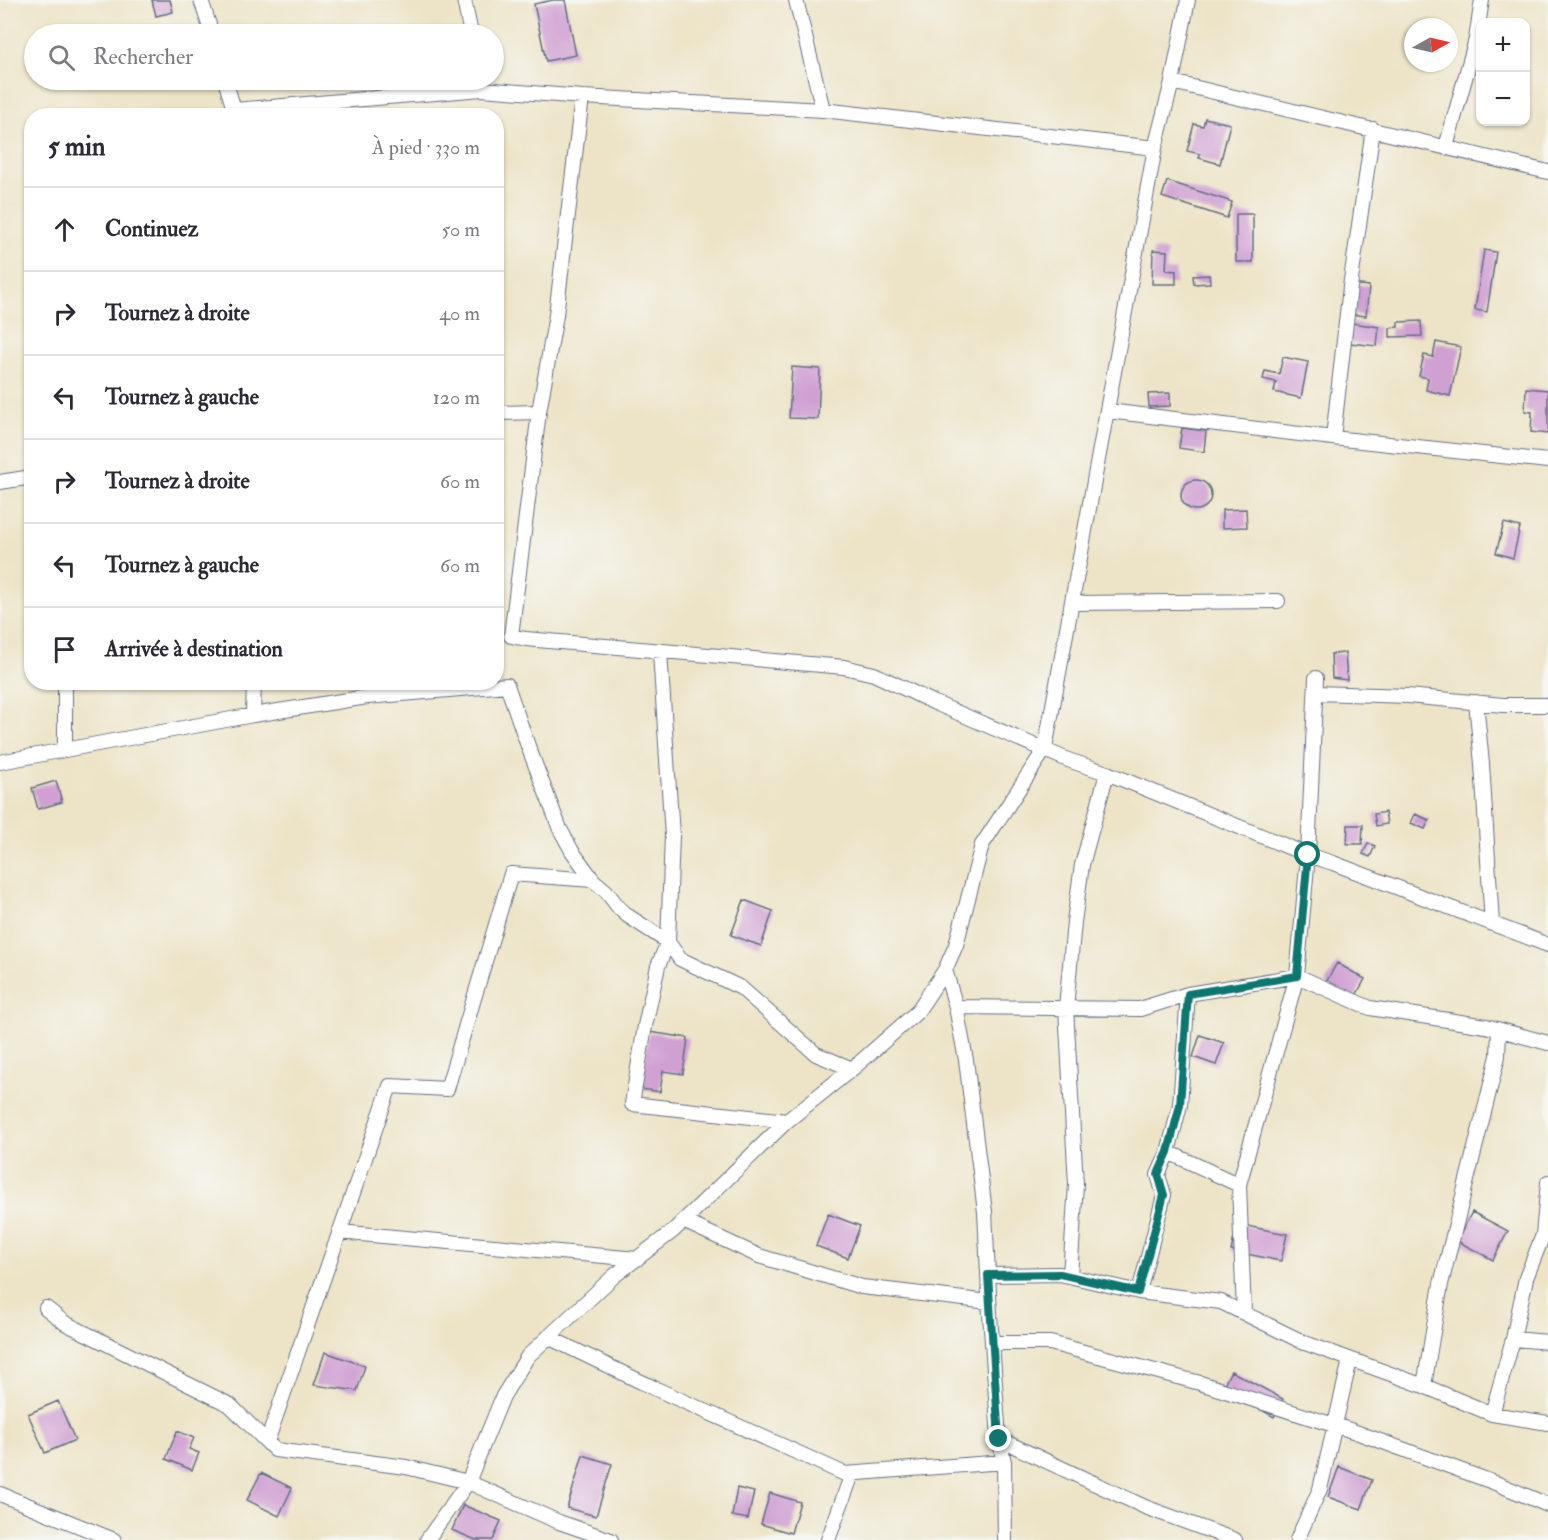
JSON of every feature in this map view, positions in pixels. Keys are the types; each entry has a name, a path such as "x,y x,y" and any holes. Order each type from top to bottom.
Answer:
{"street":[{"path":"201,0 209,24"},
{"path":"464,0 469,24"},
{"path":"796,0 823,110"},
{"path":"427,1540 468,1482 503,1396 528,1356 614,1276 673,1231 787,1121 852,1069 917,1011 945,970 956,945 982,845 1046,749 1155,148 1172,82 1188,0"},
{"path":"1446,147 1476,39 1482,0"},
{"path":"1172,82 1548,172"},
{"path":"504,87 582,97 823,110 1155,148"},
{"path":"228,90 234,108"},
{"path":"278,108 430,90"},
{"path":"582,97 556,315 539,412 511,636 660,652 844,667 873,674 934,703 1068,760 1107,773 1308,855 1548,945"},
{"path":"1333,438 1350,287 1373,129"},
{"path":"1108,411 1548,461"},
{"path":"504,413 539,412"},
{"path":"0,482 24,478"},
{"path":"1072,603 1278,601"},
{"path":"660,652 672,836 668,942 658,966 632,1104 787,1121"},
{"path":"1244,1313 1239,1185 1297,976 1308,855 1316,678"},
{"path":"504,685 507,685 560,829 572,851 593,880 628,916 668,942 680,959 741,988 816,1054 852,1069"},
{"path":"65,690 65,749"},
{"path":"253,716 254,690"},
{"path":"0,762 367,697 449,690"},
{"path":"1316,693 1408,696 1503,705 1548,705"},
{"path":"1476,702 1492,924"},
{"path":"1070,1276 1076,1184 1066,1008 1082,865 1107,773"},
{"path":"267,1442 390,1086 447,1089 512,874 593,880"},
{"path":"945,970 956,1007 966,1060 985,1212 999,1439 1004,1462 1005,1540"},
{"path":"956,1007 1140,1010 1188,994 1297,976 1370,1008 1486,1026 1548,1043"},
{"path":"1138,1292 1164,1195 1158,1174 1168,1152 1180,1105 1188,994"},
{"path":"1424,1386 1440,1284 1498,1056 1499,1030"},
{"path":"1168,1152 1239,1185"},
{"path":"1492,1414 1513,1339 1526,1278 1543,1235 1548,1182"},
{"path":"683,1221 759,1256 862,1287 989,1302"},
{"path":"339,1232 637,1258"},
{"path":"988,1275 1060,1274 1138,1292 1221,1302 1305,1343 1424,1386 1492,1414 1548,1423"},
{"path":"46,1308 65,1323 230,1406 275,1450 406,1467 468,1482 559,1522 611,1540"},
{"path":"548,1337 844,1474 1004,1462"},
{"path":"1513,1339 1548,1342"},
{"path":"992,1342 1050,1343 1200,1383 1335,1425 1498,1484 1548,1505"},
{"path":"1297,1540 1320,1489 1350,1360"},
{"path":"999,1439 1145,1507 1234,1540"},
{"path":"828,1540 852,1474"},
{"path":"0,1494 114,1540"},
{"path":"1192,1540 1195,1526"}],"building":[{"path":"152,0 170,0 173,12 156,16"},
{"path":"565,0 576,55 546,61 534,4"},
{"path":"1205,118 1230,124 1220,164 1199,158 1200,154 1187,151 1194,124 1203,126"},
{"path":"1167,181 1232,202 1227,218 1162,197"},
{"path":"1236,214 1253,214 1253,262 1236,262"},
{"path":"1153,250 1167,251 1166,270 1176,271 1176,284 1152,284"},
{"path":"1484,250 1496,252 1487,312 1475,310"},
{"path":"1209,275 1210,283 1194,284 1193,276"},
{"path":"1351,284 1369,286 1366,316 1348,314"},
{"path":"1421,321 1422,336 1390,337 1390,328 1398,327 1398,322"},
{"path":"1352,323 1379,327 1377,346 1350,343"},
{"path":"1436,342 1461,347 1450,396 1426,390 1428,378 1419,376 1424,355 1433,357"},
{"path":"1283,357 1308,362 1301,398 1274,392 1276,382 1263,379 1265,371 1279,374"},
{"path":"792,367 820,369 818,419 789,418"},
{"path":"1526,388 1548,390 1548,434 1531,432 1532,412 1525,411"},
{"path":"1170,393 1170,406 1149,407 1148,394"},
{"path":"1182,428 1206,431 1204,452 1179,448"},
{"path":"1196,480 1207,484 1211,495 1207,506 1196,510 1185,506 1181,495 1185,484"},
{"path":"1246,509 1247,527 1222,528 1222,510"},
{"path":"1504,523 1520,527 1513,558 1496,553"},
{"path":"1345,653 1347,680 1332,678 1331,654"},
{"path":"56,781 62,802 38,809 32,788"},
{"path":"1385,812 1387,824 1376,826 1374,814"},
{"path":"1415,814 1429,820 1425,829 1411,823"},
{"path":"1348,825 1363,825 1362,844 1347,844"},
{"path":"1368,843 1375,846 1370,857 1363,854"},
{"path":"744,900 773,911 761,946 731,935"},
{"path":"1337,963 1365,979 1353,1001 1325,984"},
{"path":"649,1032 688,1038 683,1074 663,1071 660,1092 641,1089"},
{"path":"1200,1035 1224,1043 1216,1065 1193,1057"},
{"path":"1472,1212 1508,1231 1493,1260 1457,1241"},
{"path":"828,1214 860,1226 848,1258 816,1246"},
{"path":"1237,1224 1287,1234 1281,1261 1231,1251"},
{"path":"325,1352 365,1366 357,1391 314,1385"},
{"path":"1231,1371 1283,1399 1274,1417 1222,1388"},
{"path":"58,1401 75,1440 45,1453 28,1414"},
{"path":"177,1431 194,1438 189,1449 199,1453 192,1470 166,1459"},
{"path":"583,1455 612,1464 596,1516 567,1508"},
{"path":"1339,1467 1372,1480 1361,1509 1328,1497"},
{"path":"261,1473 292,1488 279,1516 247,1500"},
{"path":"737,1488 754,1492 748,1519 732,1516"},
{"path":"770,1493 800,1502 791,1533 761,1524"},
{"path":"463,1505 501,1521 493,1540 476,1540 452,1530"}],"route":[{"path":"999,1439 988,1275 1060,1274 1138,1292 1164,1195 1158,1174 1168,1152 1180,1105 1188,994 1297,976 1308,855"}]}
